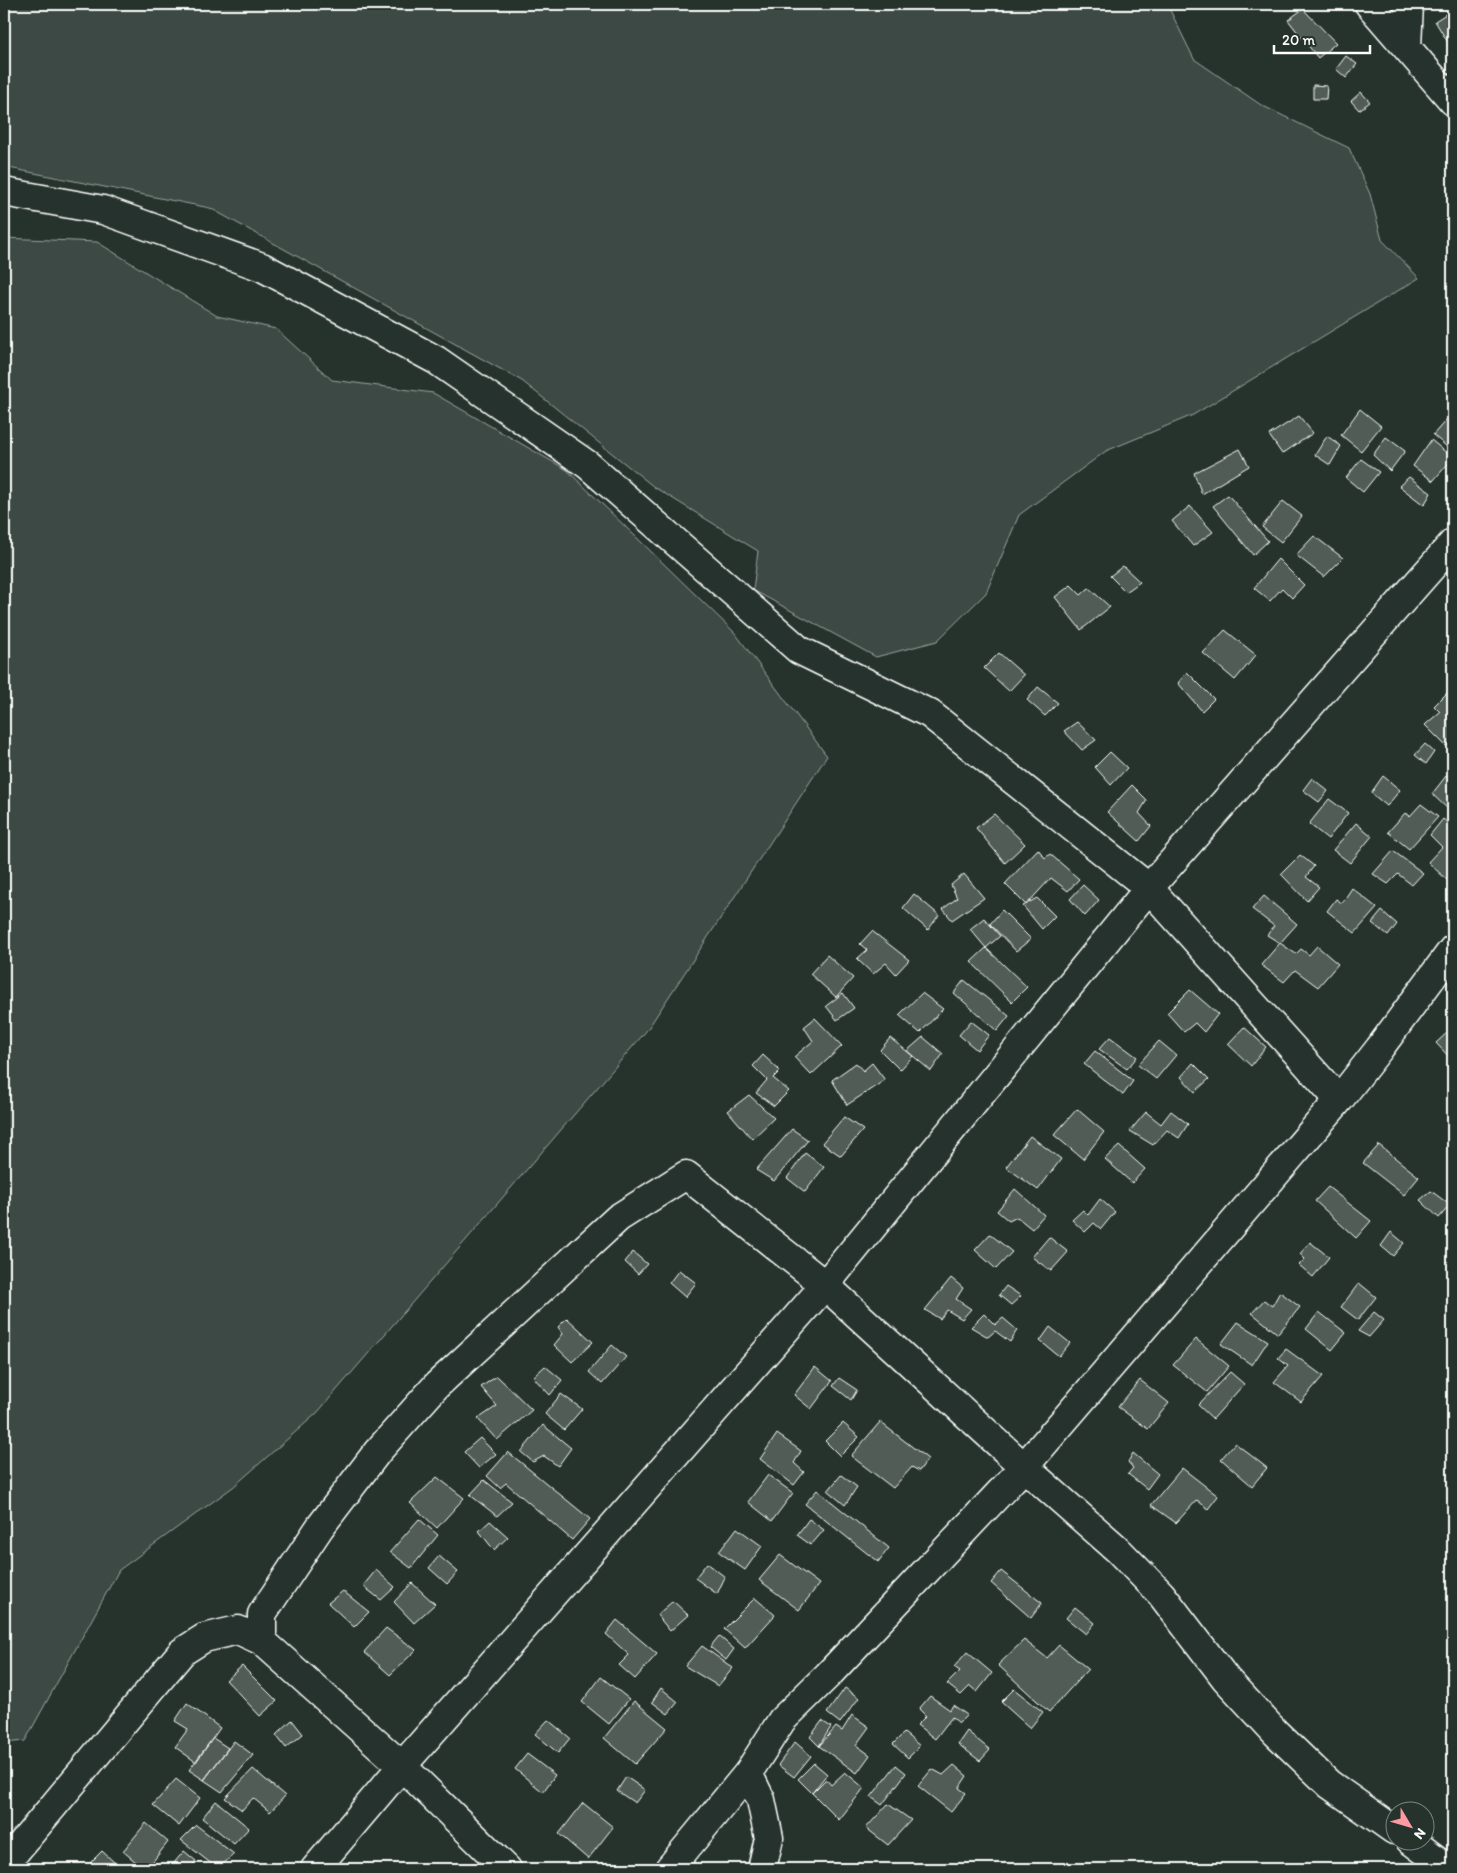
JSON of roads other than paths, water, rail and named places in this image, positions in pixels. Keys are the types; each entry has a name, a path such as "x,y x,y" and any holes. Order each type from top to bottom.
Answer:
{"street":[{"path":"1369,4 1453,101"},
{"path":"1407,47 1409,4"},
{"path":"4,192 103,210 262,268 436,360 588,465 799,650 930,714 1149,888 1338,1100"},
{"path":"315,1869 402,1766 825,1284 1149,888 1453,544"},
{"path":"669,1869 748,1773 782,1720 828,1675 1024,1466 1338,1100 1379,1049 1453,949"},
{"path":"262,1640 262,1614 320,1527 378,1451 436,1386 618,1218 686,1175 825,1284 1116,1548 1161,1594 1226,1679 1283,1740 1330,1784 1384,1823"},
{"path":"4,1865 182,1652 204,1638 238,1630 262,1640 402,1766 507,1869"},
{"path":"748,1773 761,1800 769,1838 762,1869"},
{"path":"1425,1850 1444,1862"}]}
